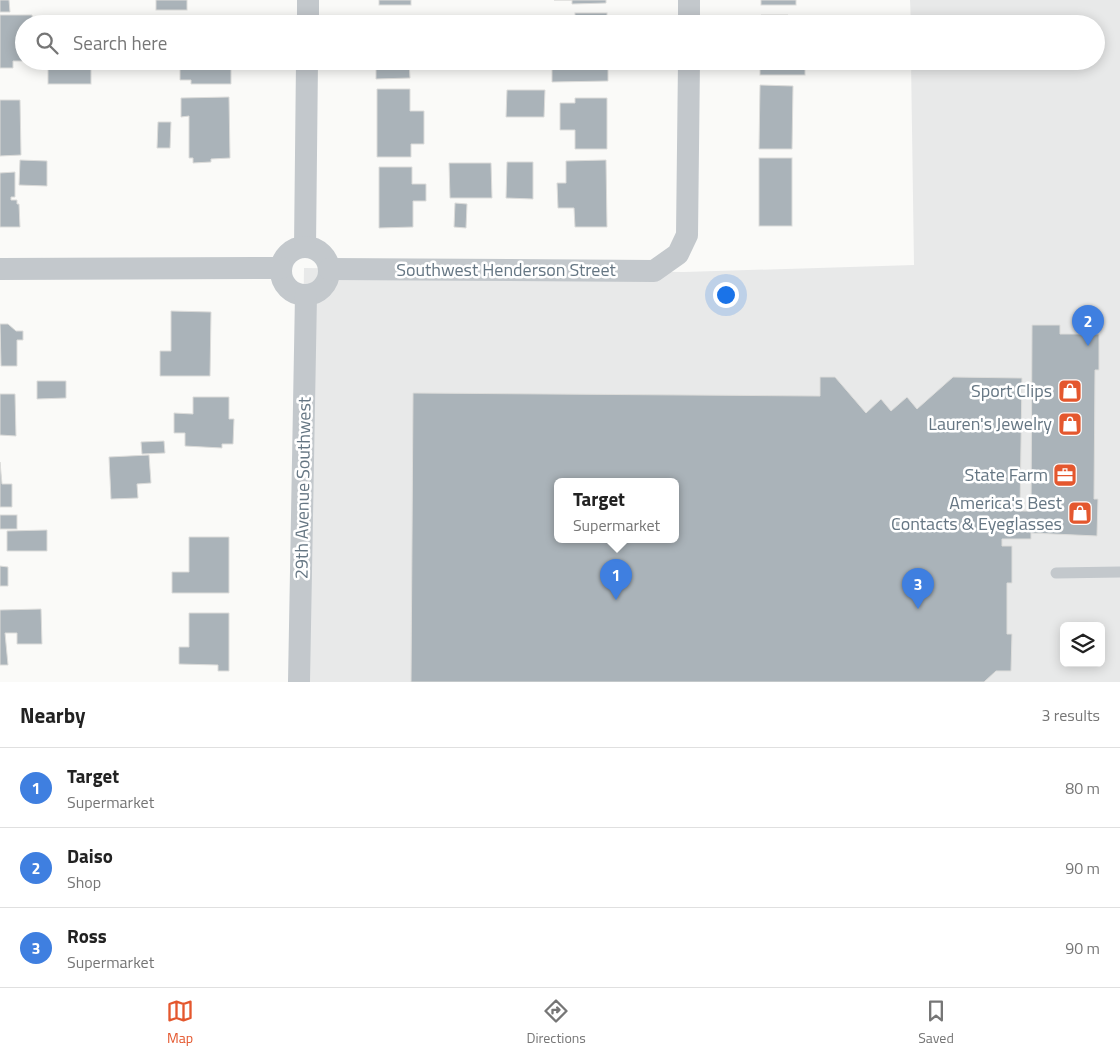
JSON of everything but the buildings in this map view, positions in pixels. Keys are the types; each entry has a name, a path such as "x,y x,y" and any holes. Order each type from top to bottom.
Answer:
{"street":[{"path":"308,0 308,15"},
{"path":"689,0 689,15"},
{"path":"305,247 307,70"},
{"name":"Southwest Henderson Street","path":"329,269 654,271 678,254 687,235 689,70"},
{"path":"305,247 317,250 323,255 329,269 328,277 320,289 306,295 291,290 285,284 281,268 288,254 294,249 305,247"},
{"path":"0,269 281,268"},
{"name":"29th Avenue Southwest","path":"299,682 306,295"}],"lane":[{"path":"1056,573 1120,572"}],"shaded area":[{"path":"910,0 1120,0 1120,682 298,682 304,268 684,272 914,265 911,70 1105,70 1105,15 911,15"}],"place":[{"name":"Daiso","path":"1088,346"},
{"name":"Sport Clips","path":"1070,391"},
{"name":"Lauren's Jewelry","path":"1070,424"},
{"name":"State Farm","path":"1065,475"},
{"name":"America's Best Contacts & Eyeglasses","path":"1080,513"},
{"name":"Target","path":"616,600"},
{"name":"Ross","path":"918,609"}]}
